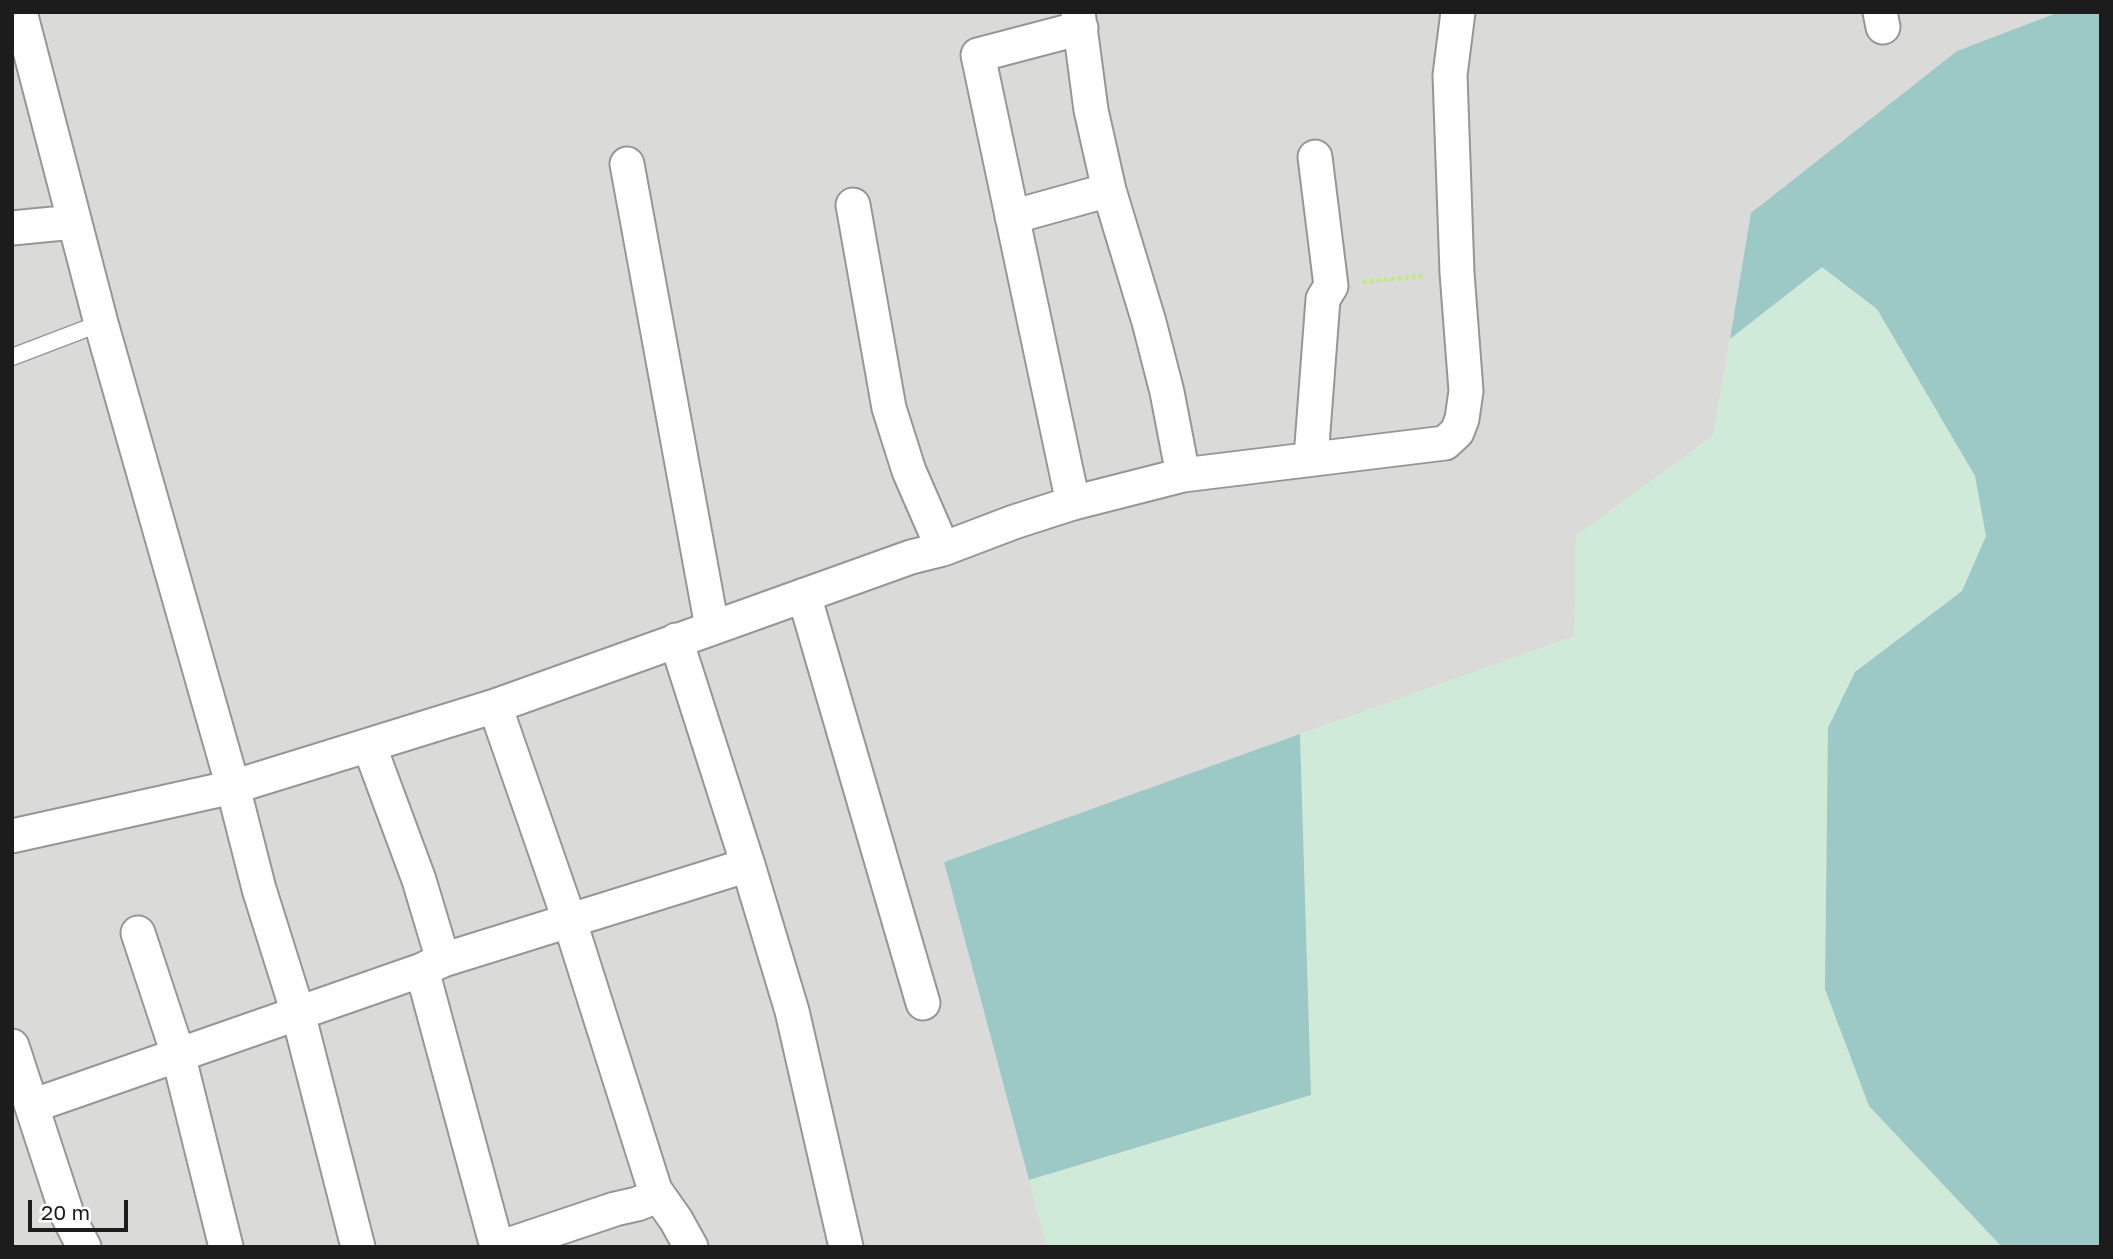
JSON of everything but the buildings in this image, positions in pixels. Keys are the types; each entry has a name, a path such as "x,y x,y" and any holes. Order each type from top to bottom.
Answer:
{"street":[{"path":"20,12 101,323 233,787 259,889 298,1013 358,1247"},
{"path":"12,836 233,787 369,746 495,706 911,557 943,550 1014,522 1073,503 1183,475 1445,443 1457,432 1466,391 1457,274 1450,75 1458,12"},
{"path":"1073,503 978,55 1080,20 1091,110 1109,190 1149,321 1183,475"},
{"path":"1311,458 1323,299 1331,286 1315,157"},
{"path":"627,164 712,627"},
{"path":"1012,217 1109,190"},
{"path":"852,205 889,408 909,471 943,550"},
{"path":"12,228 74,222"},
{"path":"804,595 923,1003"},
{"path":"676,640 792,1011 846,1247"},
{"path":"495,706 570,922 655,1190 691,1247"},
{"path":"369,746 419,880 433,965 497,1247"},
{"path":"32,1106 433,965 748,865"},
{"path":"138,933 177,1055 226,1247"},
{"path":"12,1046 67,1214 84,1247"},
{"path":"502,1247 645,1201 650,1199 655,1190"}],"lane":[{"path":"12,357 101,323"}],"path":[{"path":"1331,286 1457,274"}],"shaded area":[{"path":"12,12 2059,12 1957,51 1752,213 1713,436 1576,536 1575,636 944,862 1047,1247 12,1247"},
{"path":"2059,12 2101,12 2101,1247 2002,1247 1869,1106 1825,989 1828,728 1855,672 1962,591 1986,536 1975,476 1877,309 1822,267 1730,339 1751,213 1957,51"},
{"path":"1300,734 1311,1095 1029,1180 944,862"}],"green space":[{"path":"1822,266 1877,308 1975,476 1986,536 1962,592 1855,672 1869,1106 2002,1247 1047,1247 1029,1180 1311,1095 1300,734 1574,636 1576,536 1713,436 1730,339"}]}
